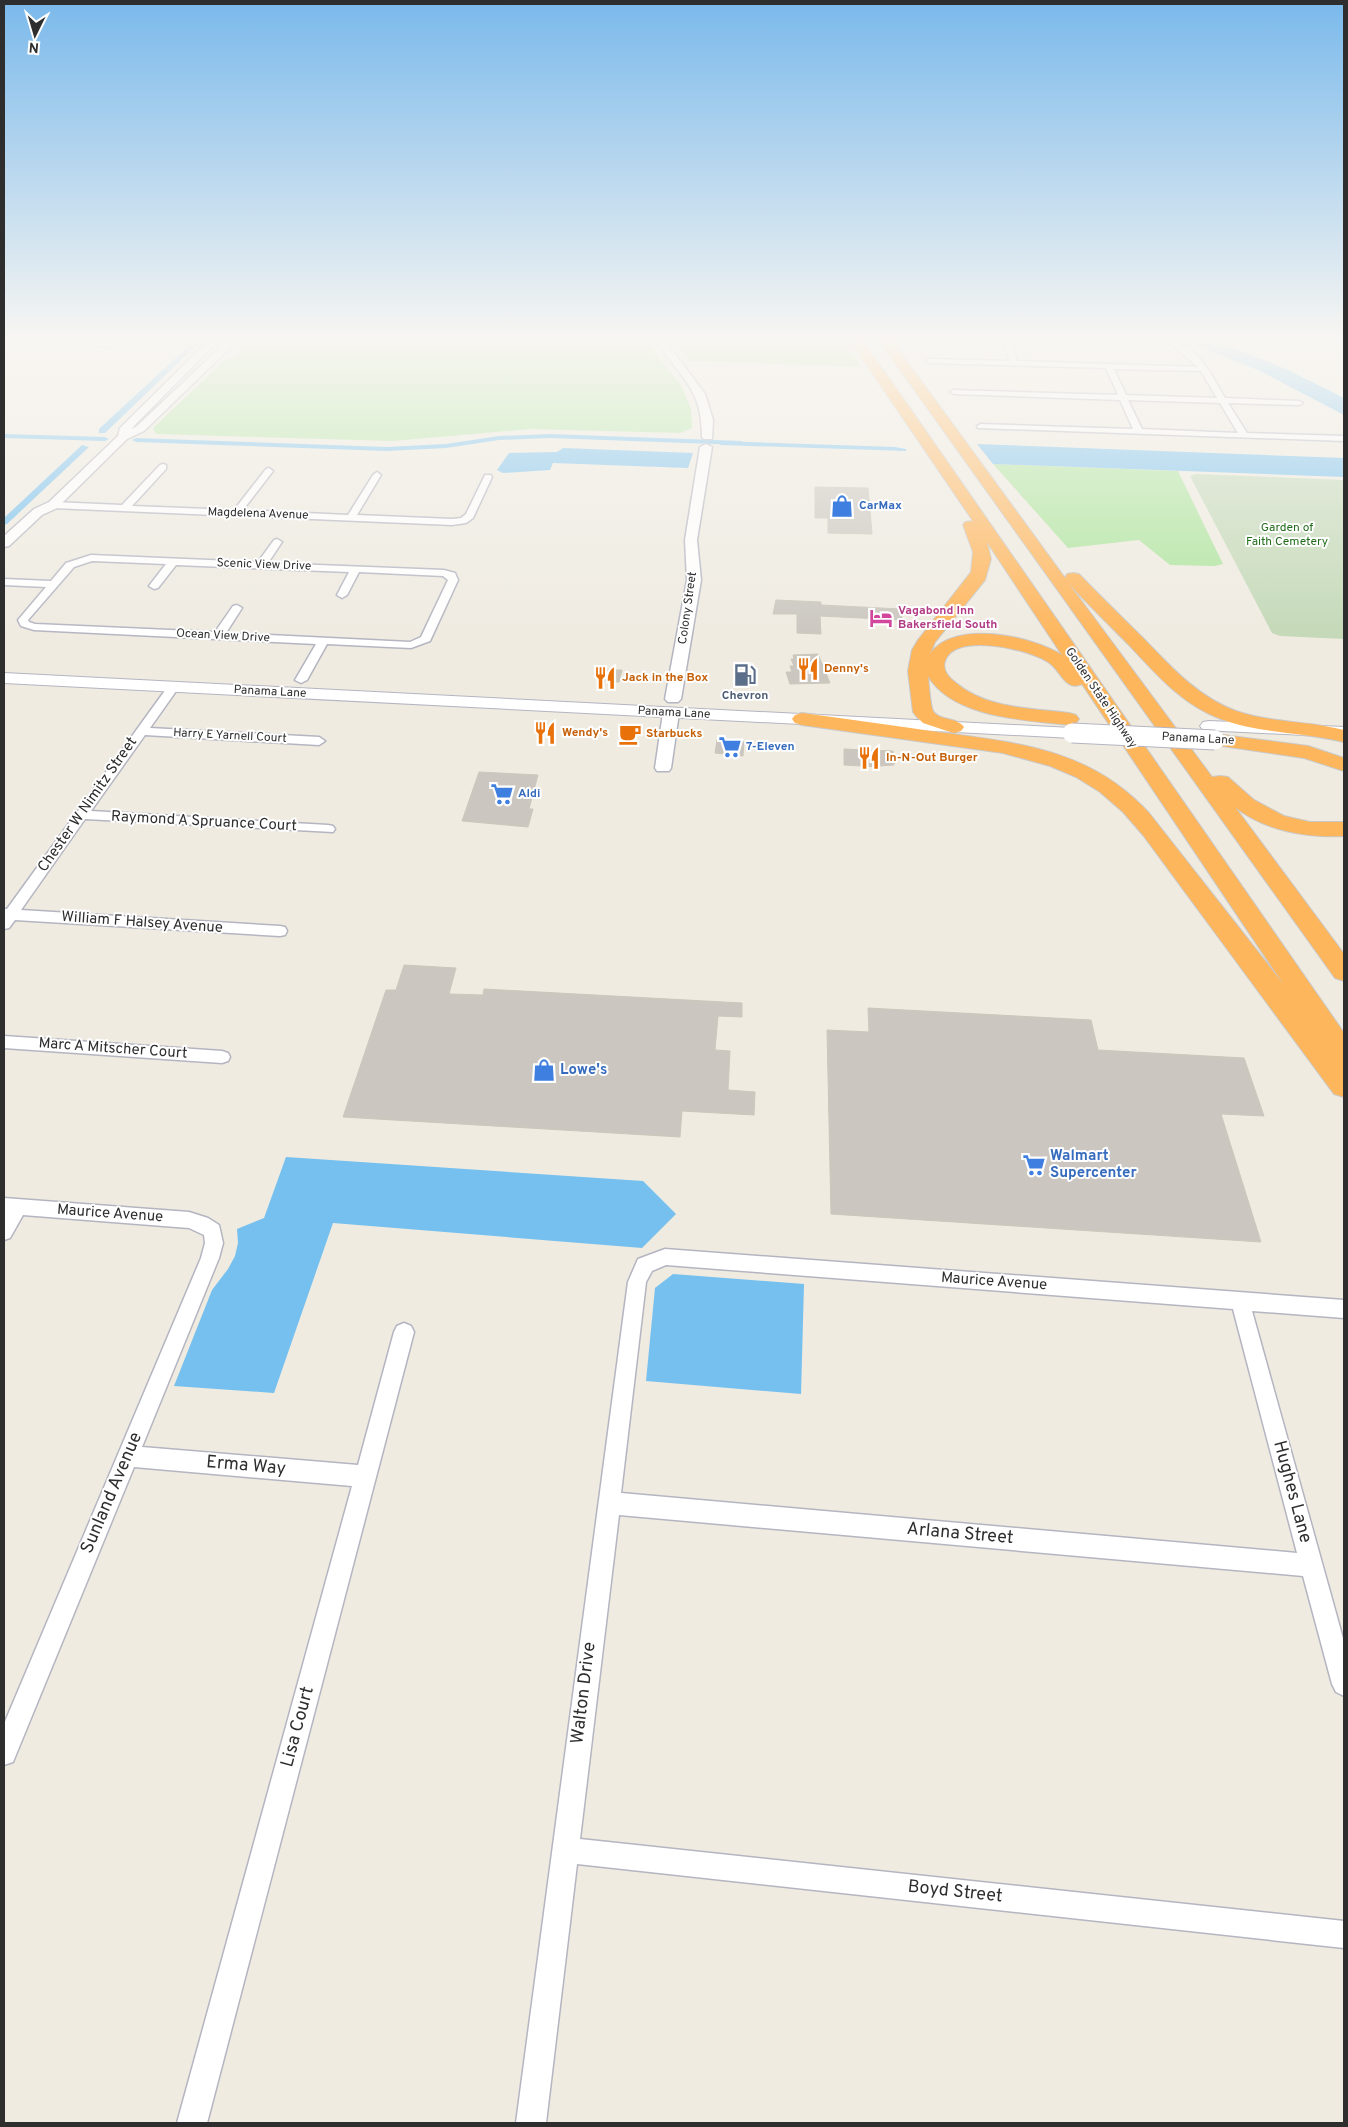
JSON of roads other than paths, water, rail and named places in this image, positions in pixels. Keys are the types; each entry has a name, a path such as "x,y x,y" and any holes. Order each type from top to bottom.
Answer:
{"highway":[{"name":"Golden State Highway","path":"926,441 1344,1054"},
{"path":"957,441 1344,972"},
{"path":"969,458 1067,572 1187,693 1213,708 1245,720 1339,733"},
{"path":"939,459 981,546 983,563 976,580 921,650 918,671 924,712 930,719 954,727"},
{"path":"1071,726 990,708 973,702 942,683 936,671 935,661 939,654 955,645 987,640 1024,644 1054,658 1066,669 1180,814"},
{"path":"1115,660 1226,789 1244,806 1270,819 1299,828 1344,829"},
{"path":"802,719 1030,752 1075,768 1109,788 1134,812 1159,843 1261,973 1344,1086"},
{"path":"1212,733 1308,752 1344,765"}],"main road":[{"name":"Panama Lane","path":"4,666 574,694 802,719 954,727 1071,726"},
{"path":"173,687 184,682 226,676"},
{"name":"Panama Lane","path":"4,678 477,703 924,712 1071,726 1212,733 1344,746"},
{"path":"252,690 270,686 294,685 301,680"},
{"path":"477,703 484,697 489,696 544,698 574,694"},
{"name":"Panama Lane","path":"1212,733 1339,733"}],"street":[{"path":"5,542 38,512 53,505 119,441"},
{"name":"Colony Street","path":"663,768 693,587 694,573 691,540 707,441"},
{"path":"124,508 163,467"},
{"path":"236,513 269,471"},
{"path":"351,518 377,475"},
{"name":"Magdelena Avenue","path":"53,505 452,522 463,520 470,516 488,477"},
{"path":"4,558 52,512 53,505"},
{"path":"260,565 277,542"},
{"name":"Scenic View Drive","path":"54,584 70,565 91,558 444,573 451,575 453,580 426,639 420,643"},
{"path":"154,586 174,561"},
{"path":"342,595 356,569"},
{"path":"4,582 54,584"},
{"name":"Ocean View Drive","path":"54,584 23,620 25,624 34,627 218,636 411,645 420,643"},
{"path":"218,636 237,608"},
{"path":"301,680 323,641"},
{"name":"Chester W Nimitz Street","path":"6,918 173,687"},
{"name":"Harry E Yarnell Court","path":"140,731 319,740"},
{"name":"Raymond A Spruance Court","path":"81,815 328,829"},
{"name":"William F Halsey Avenue","path":"6,918 280,931"},
{"name":"Marc A Mitscher Court","path":"4,1042 222,1057"},
{"path":"4,1232 11,1206"},
{"name":"Maurice Avenue","path":"11,1206 190,1220 202,1224 213,1231"},
{"name":"Sunland Avenue","path":"4,1753 210,1258 214,1243 213,1231"},
{"name":"Maurice Avenue","path":"645,1265 665,1257 1344,1309"},
{"name":"Walton Drive","path":"531,2123 637,1282 645,1265"},
{"name":"Hughes Lane","path":"1240,1301 1344,1684"},
{"name":"Lisa Court","path":"192,2123 404,1332"},
{"name":"Erma Way","path":"128,1456 365,1476"},
{"name":"Arlana Street","path":"608,1503 1312,1566"},
{"name":"Boyd Street","path":"565,1850 1344,1935"}],"water":[{"path":"721,441 729,441 895,447 906,449 906,451 720,445"},
{"path":"977,444 1344,458 1344,477 993,464"},
{"path":"563,448 693,453 688,468 553,463 550,470 503,473 497,470 509,453 557,452"},
{"path":"286,1157 643,1181 676,1214 642,1248 333,1223 274,1393 174,1386 212,1290 235,1256 238,1243 237,1229 264,1218"},
{"path":"673,1274 804,1284 801,1394 646,1381 655,1288"}],"waterway":[{"path":"171,441 387,449 446,446 477,441"},
{"path":"694,441 741,443"},
{"path":"4,522 85,447"}],"place":[{"name":"CarMax","path":"842,506"},
{"name":"Vagabond Inn Bakersfield South","path":"881,618"},
{"name":"Denny's","path":"808,669"},
{"name":"Chevron","path":"745,675"},
{"name":"Jack in the Box","path":"605,678"},
{"name":"Wendy's","path":"545,733"},
{"name":"Starbucks","path":"630,734"},
{"name":"7-Eleven","path":"730,747"},
{"name":"In-N-Out Burger","path":"869,758"},
{"name":"Aldi","path":"502,794"},
{"name":"Lowe's","path":"544,1070"},
{"name":"Walmart Supercenter","path":"1034,1165"}],"park label":[{"name":"Garden of Faith Cemetery","path":"1287,535"}]}
